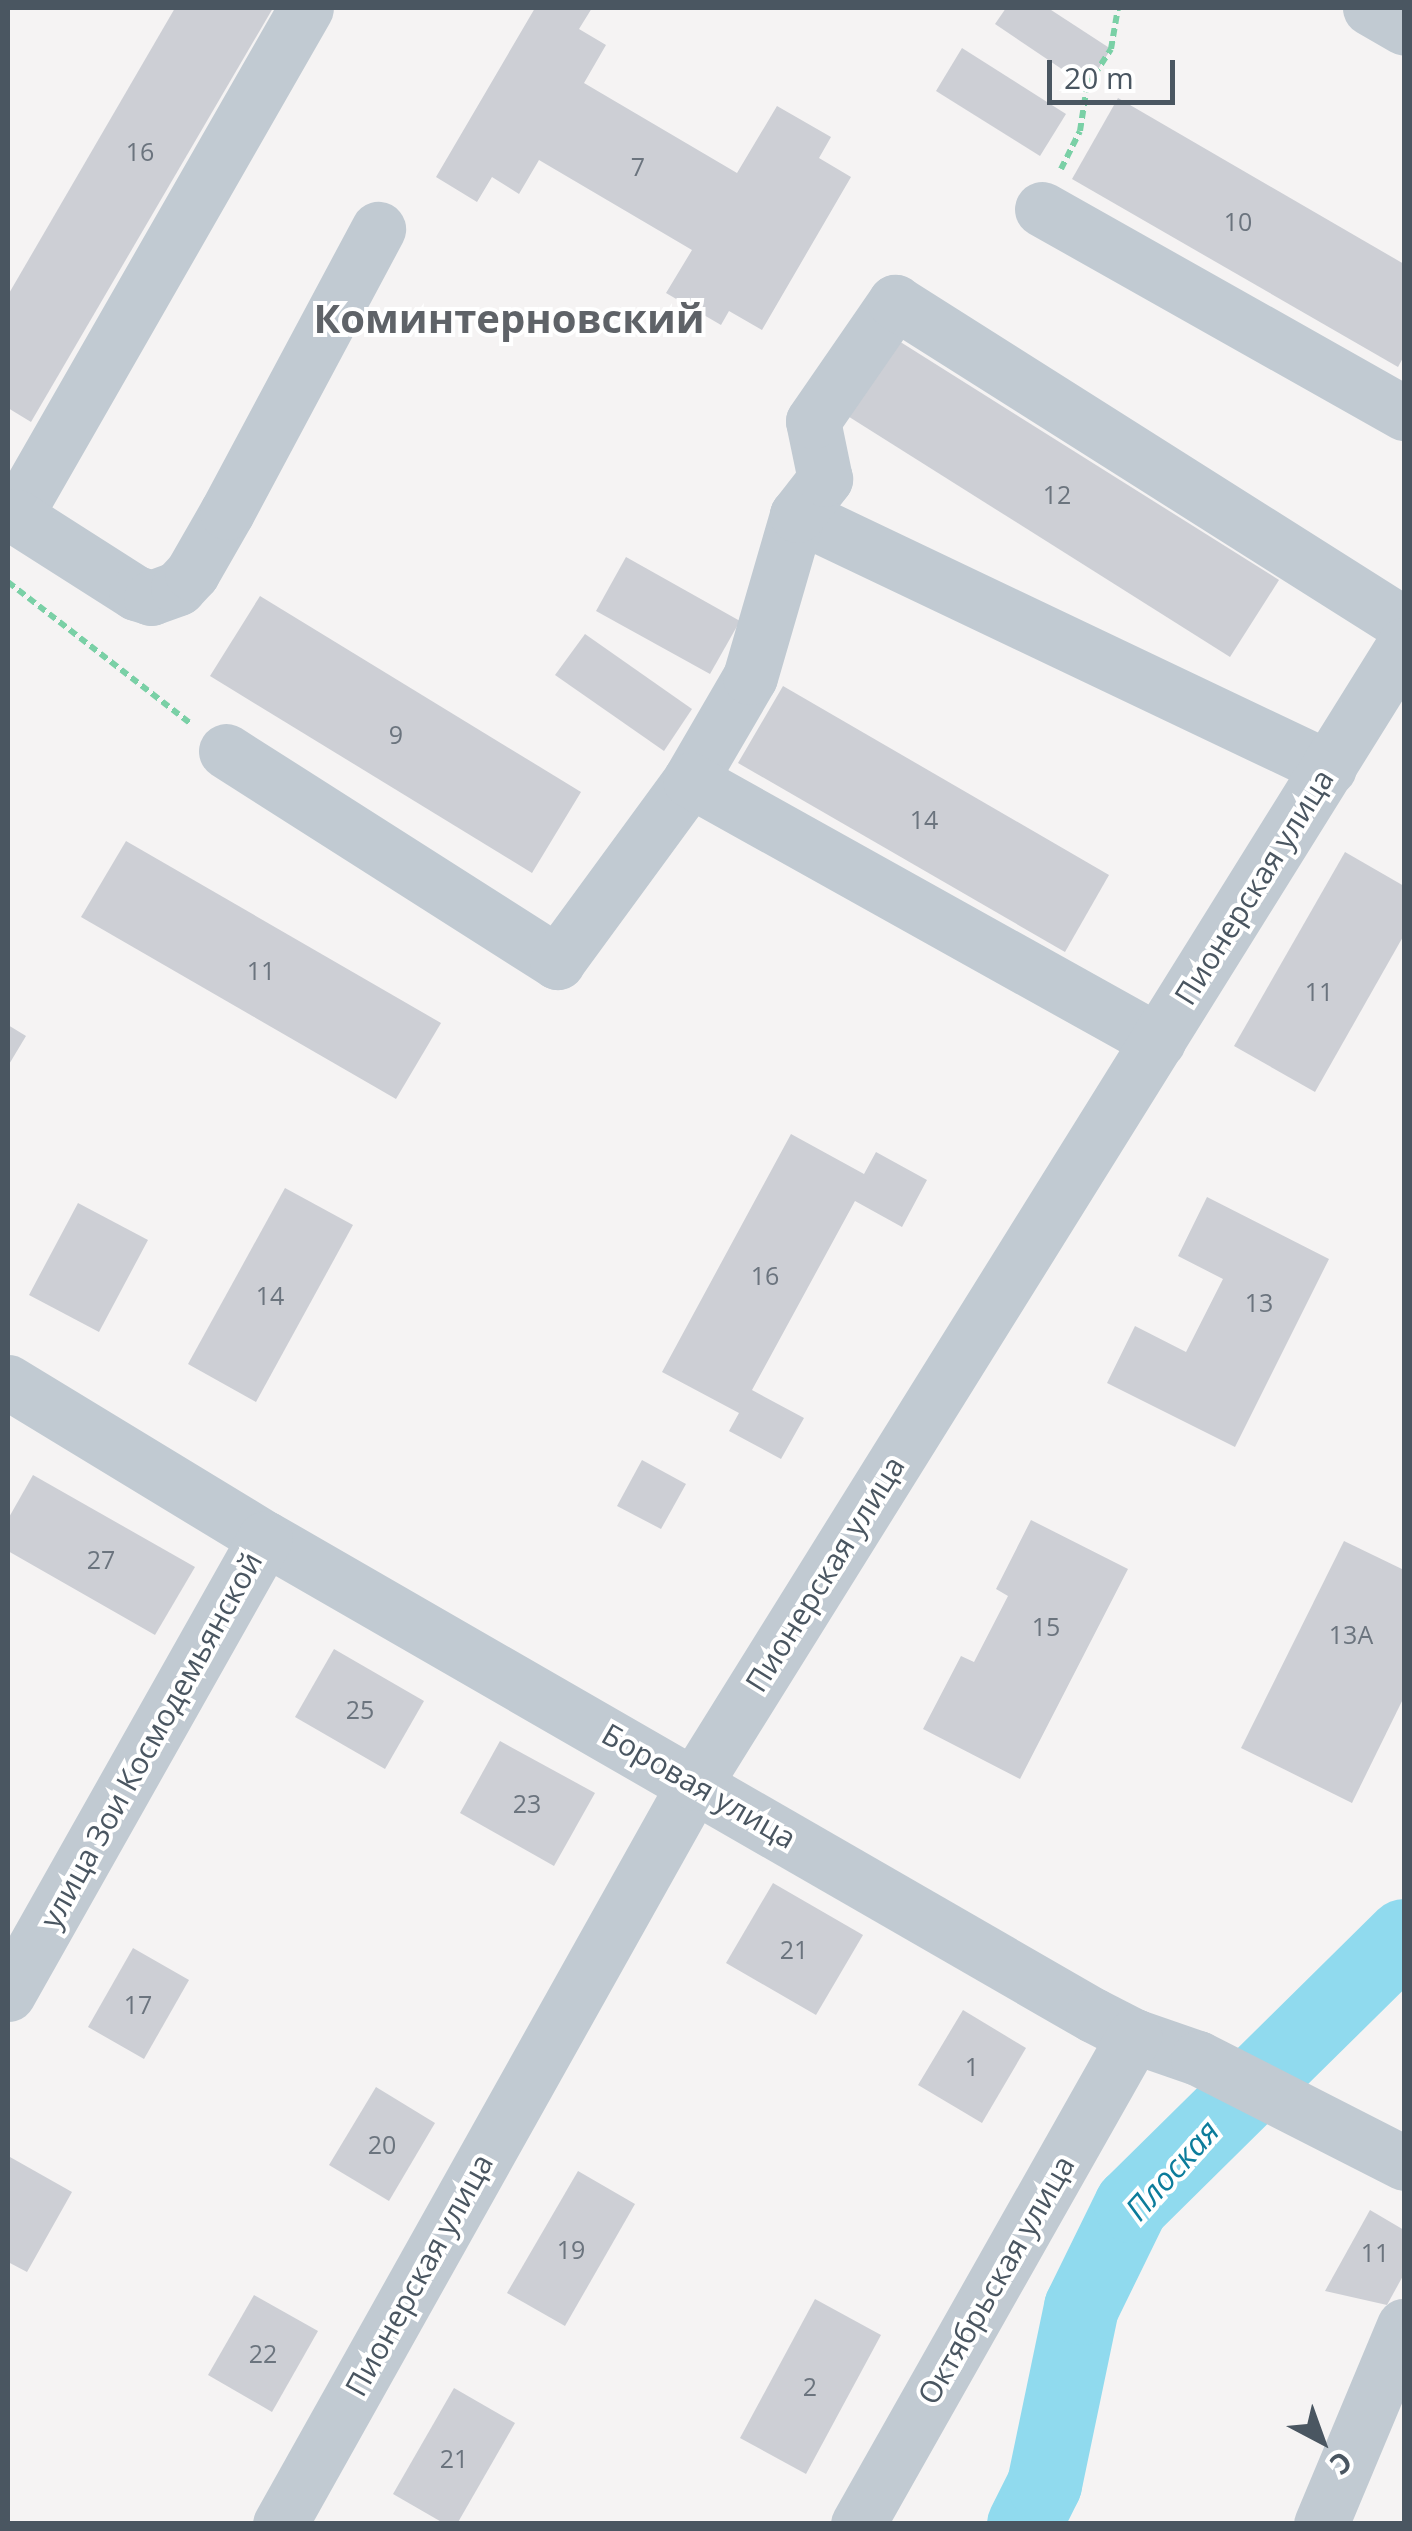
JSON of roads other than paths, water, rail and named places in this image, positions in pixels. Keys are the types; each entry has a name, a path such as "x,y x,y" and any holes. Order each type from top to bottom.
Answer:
{"street":[{"path":"306,8 11,513 136,594 151,598 178,588 192,574 227,512 378,229"},
{"path":"1370,8 1404,28"},
{"path":"1042,209 1404,412"},
{"path":"226,751 557,962 690,780 750,676 797,515 825,479 813,421 895,302 1404,624"},
{"path":"797,515 1329,768"},
{"name":"Пионерская улица","path":"280,2524 695,1783 1404,645"},
{"path":"690,780 1158,1041"},
{"name":"Боровая улица","path":"8,1382 265,1538 1134,2036 1198,2058 1404,2163"},
{"name":"улица Зои Космодемьянской","path":"8,1994 265,1538"},
{"name":"Октябрьская улица","path":"858,2524 1134,2036"},
{"path":"1321,2524 1404,2326"}],"waterway":[{"name":"Плоская","path":"1024,2524 1044,2484 1081,2307 1131,2205 1404,1936"}],"district":[{"name":"Коминтерновский","path":"509,318"}]}
